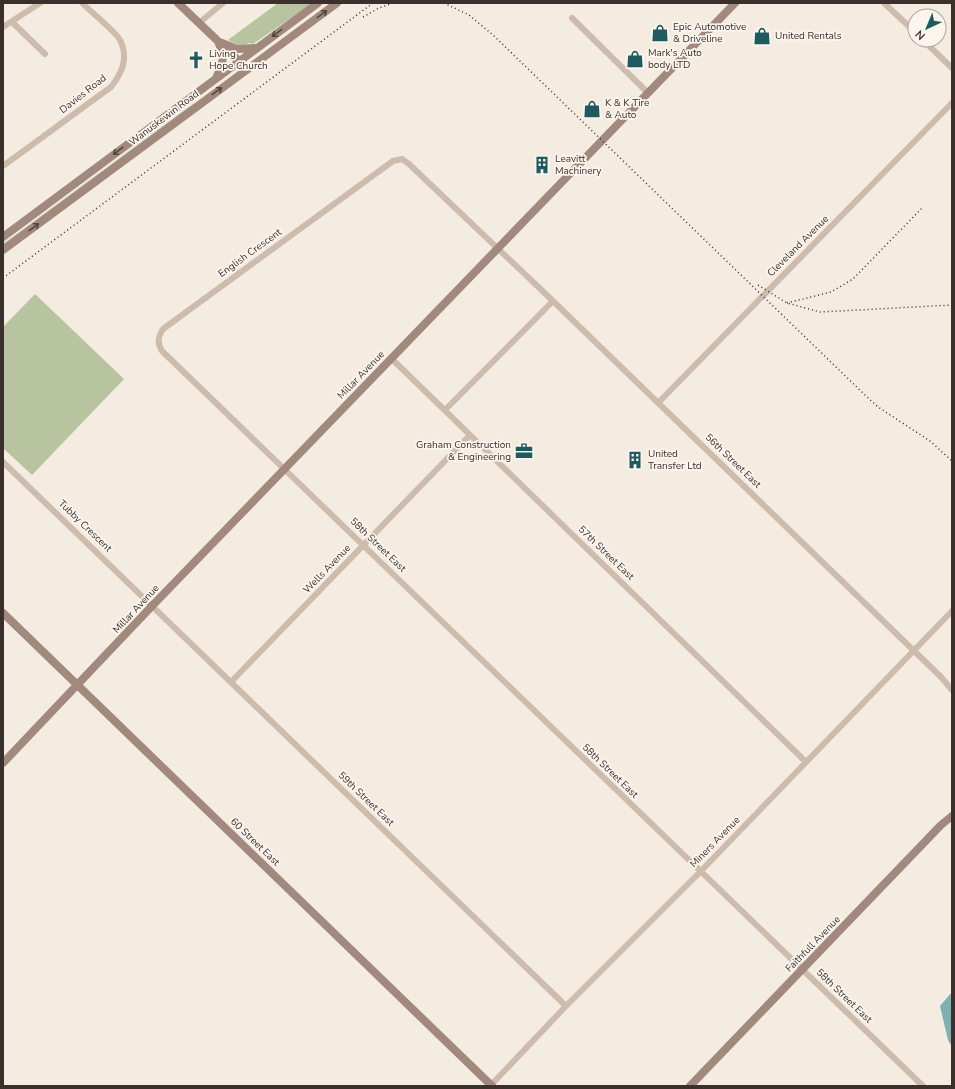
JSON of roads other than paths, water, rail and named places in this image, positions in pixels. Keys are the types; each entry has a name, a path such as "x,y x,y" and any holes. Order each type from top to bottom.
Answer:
{"street":[{"path":"3,27 40,3"},
{"name":"Davies Road","path":"3,166 111,87 120,76 125,58 120,40 82,3"},
{"path":"178,3 247,69"},
{"path":"199,23 223,3"},
{"name":"Wanuskewin Road","path":"3,237 318,3"},
{"name":"Wanuskewin Road","path":"3,250 337,3"},
{"name":"Millar Avenue","path":"3,763 152,606 735,3"},
{"path":"884,3 907,25"},
{"path":"572,18 648,93"},
{"path":"12,22 45,54"},
{"path":"218,42 238,49 258,47"},
{"path":"217,78 223,63 222,51 218,42"},
{"path":"931,48 952,68"},
{"name":"Cleveland Avenue","path":"658,403 952,103"},
{"name":"English Crescent","path":"285,469 162,351 159,347 158,340 163,329 397,159 402,159 409,164 497,249"},
{"name":"56th Street East","path":"497,249 553,301 952,690"},
{"path":"444,410 553,301"},
{"name":"57th Street East","path":"391,358 806,762"},
{"name":"Wells Avenue","path":"231,682 470,435"},
{"name":"Tubby Crescent","path":"3,462 152,606"},
{"name":"58th Street East","path":"285,469 923,1086"},
{"name":"59th Street East","path":"152,606 566,1006"},
{"name":"Miners Avenue","path":"492,1086 566,1006 700,872 952,611"},
{"name":"60 Street East","path":"3,613 492,1086"},
{"name":"Faithfull Avenue","path":"690,1086 941,825 952,816"}],"water":[{"path":"952,992 952,1047 948,1040 940,1006"}],"railway":[{"path":"3,278 373,3"},
{"path":"363,17 379,8 393,3"},
{"path":"444,3 469,15 493,35 878,407 930,441 952,461"},
{"path":"787,303 831,292 853,279 922,208"},
{"path":"758,285 787,303 820,312 952,305"}],"place":[{"name":"Epic Automotive & Driveline","path":"660,33"},
{"name":"United Rentals","path":"762,36"},
{"name":"Mark's Auto body LTD","path":"635,59"},
{"name":"Living Hope Church","path":"196,60"},
{"name":"K & K Tire & Auto","path":"592,109"},
{"name":"Leavitt Machinery","path":"542,165"},
{"name":"Graham Construction & Engineering","path":"524,451"},
{"name":"United Transfer Ltd","path":"635,460"}]}
